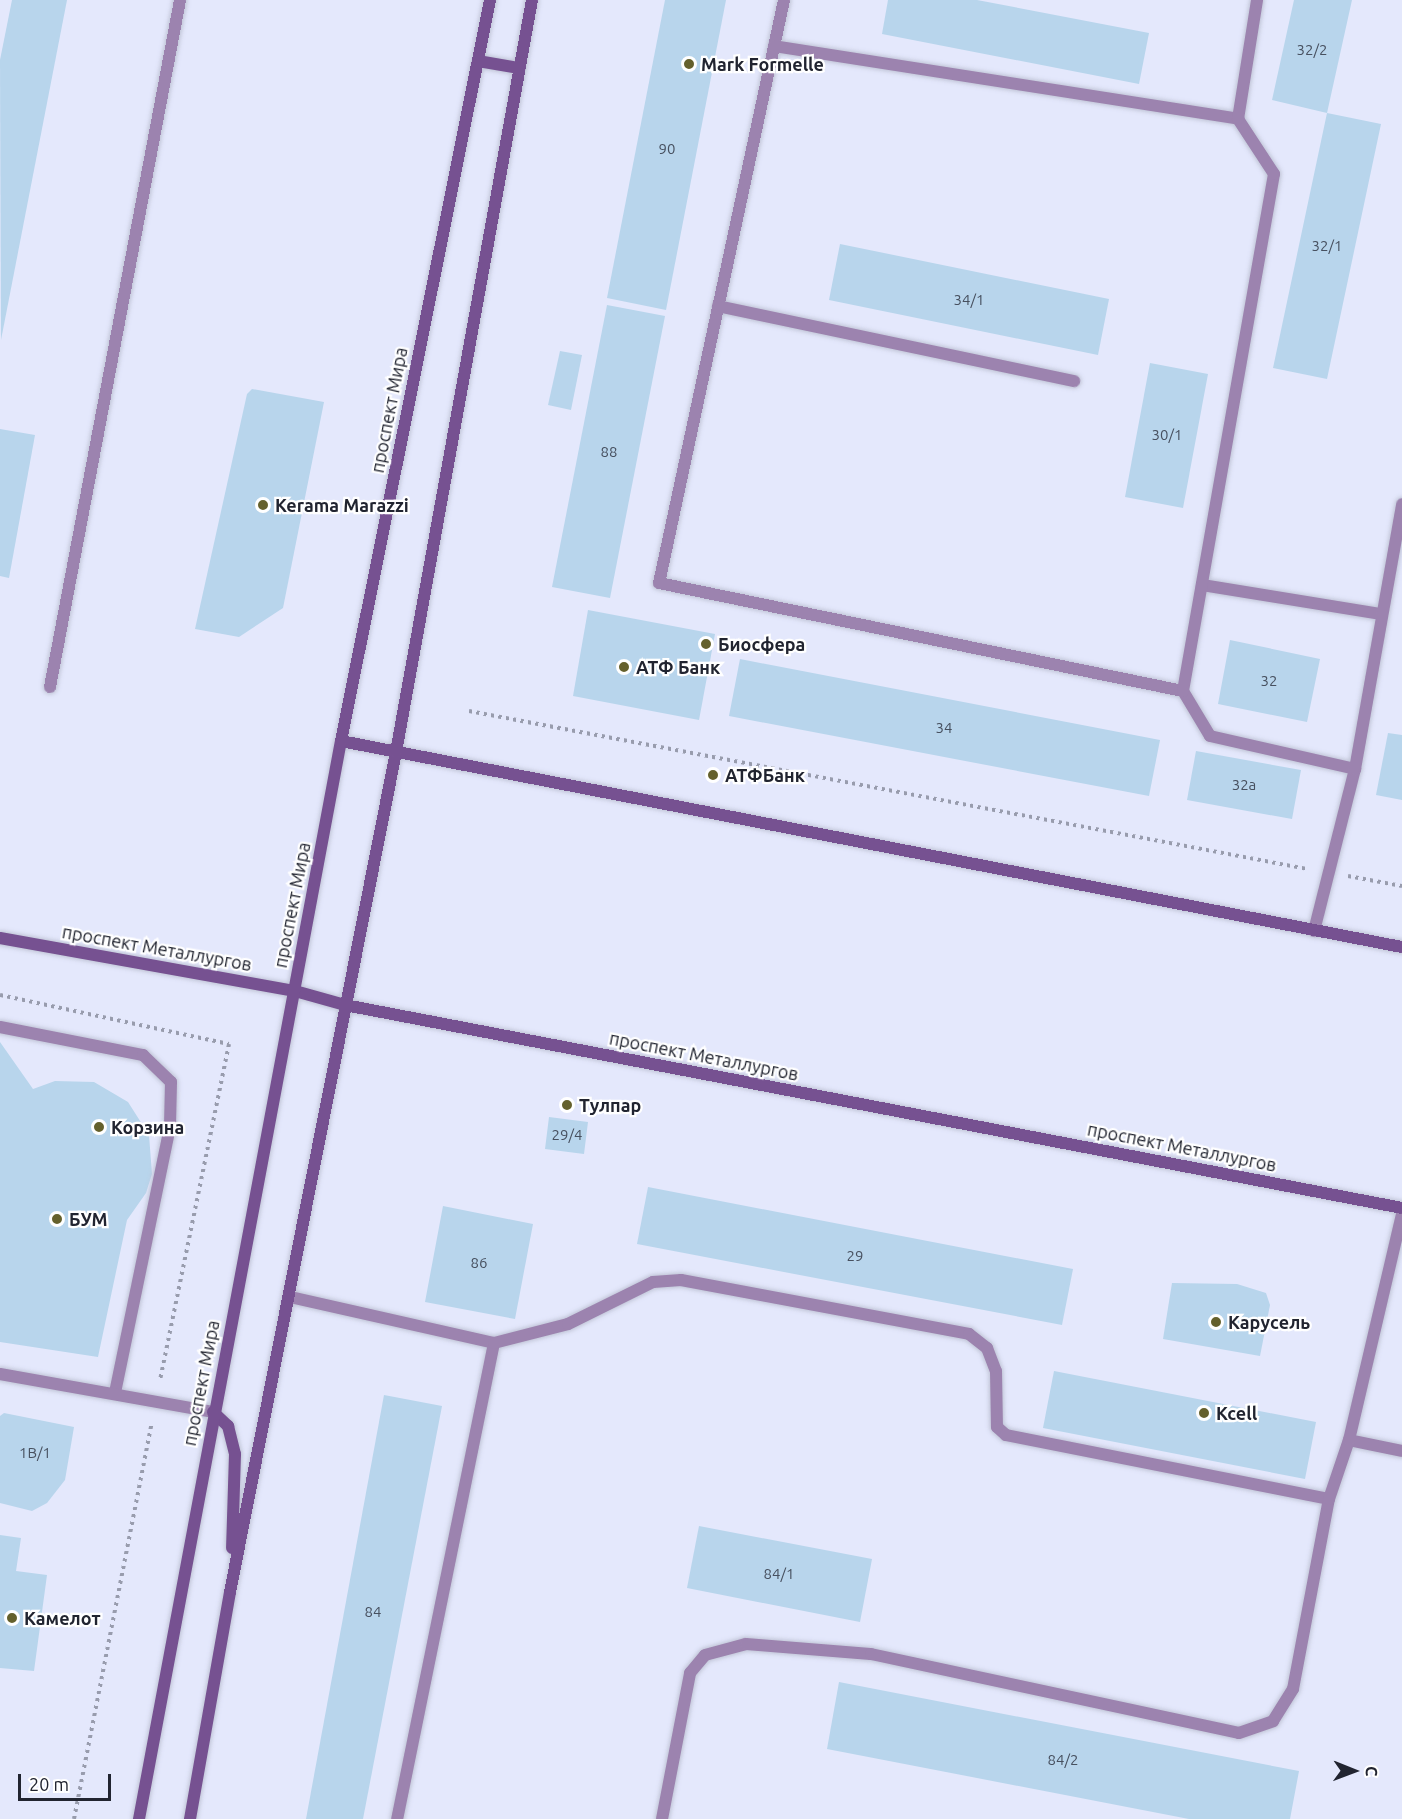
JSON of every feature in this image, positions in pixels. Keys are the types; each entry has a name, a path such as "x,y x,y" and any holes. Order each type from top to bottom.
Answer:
{"main road":[{"name":"проспект Мира","path":"139,1819 213,1412 341,741 490,0"},
{"path":"190,1819 230,1592 396,752 532,0"},
{"path":"478,61 519,68"},
{"path":"341,741 1402,947"},
{"name":"проспект Металлургов","path":"0,938 294,991 345,1005 1402,1208"},
{"path":"213,1412 228,1426 235,1454 230,1592"}],"street":[{"path":"50,687 180,0"},
{"path":"784,0 659,583 1183,691"},
{"path":"1257,0 1238,119 1274,174 1183,691 1210,736 1355,769"},
{"path":"774,46 1238,119"},
{"path":"718,306 1074,381"},
{"path":"1314,931 1355,769 1402,504"},
{"path":"1202,585 1382,614"},
{"path":"0,1027 143,1055 171,1082 170,1127 115,1393"},
{"path":"662,1819 690,1673 705,1655 746,1644 871,1654 1239,1733 1274,1721 1293,1689 1329,1499 1349,1440 1402,1214"},
{"path":"290,1297 494,1343 568,1324 653,1282 681,1280 969,1334 987,1348 996,1371 997,1427 1006,1435 1329,1499"},
{"path":"397,1819 494,1343"},
{"path":"0,1374 213,1412"},
{"path":"1349,1440 1402,1451"}],"path":[{"path":"469,711 1402,886"}],"building":[{"path":"12,0 67,0 1,340 0,60"},
{"path":"665,0 726,0 666,310 607,298"},
{"path":"888,0 977,0 1149,33 1139,84 882,34"},
{"path":"1294,0 1352,0 1327,113 1272,100"},
{"path":"1327,113 1381,124 1327,379 1273,368"},
{"path":"840,244 1109,299 1098,355 829,300"},
{"path":"607,305 665,316 610,598 552,587"},
{"path":"560,351 582,355 571,410 548,405"},
{"path":"1150,363 1208,374 1183,508 1125,497"},
{"name":"Kerama Marazzi","path":"252,389 324,402 283,608 239,637 195,629 247,394"},
{"path":"0,429 35,435 9,578 0,576"},
{"path":"588,610 715,634 699,720 573,696"},
{"path":"1230,640 1320,659 1307,722 1218,704"},
{"path":"740,659 1160,740 1149,796 729,716"},
{"path":"1388,733 1402,735 1402,800 1376,795"},
{"path":"1196,751 1301,770 1292,819 1187,800"},
{"path":"0,1042 33,1089 55,1081 94,1082 128,1102 149,1135 152,1174 146,1193 127,1220 98,1357 0,1342"},
{"path":"549,1117 588,1122 584,1154 545,1149"},
{"path":"648,1187 1073,1269 1062,1325 637,1244"},
{"path":"443,1206 533,1224 515,1319 425,1302"},
{"name":"Карусель","path":"1172,1283 1237,1284 1266,1293 1270,1305 1260,1356 1163,1339"},
{"path":"1054,1371 1316,1422 1305,1479 1043,1428"},
{"path":"384,1395 442,1406 363,1819 306,1819"},
{"path":"4,1413 74,1427 65,1480 47,1503 32,1511 0,1503 0,1416"},
{"path":"699,1526 872,1559 860,1622 687,1588"},
{"path":"0,1535 21,1538 16,1571 47,1575 34,1671 0,1668"},
{"path":"839,1682 1299,1771 1290,1819 1189,1819 827,1749"}],"place":[{"name":"Mark Formelle","path":"689,64"},
{"name":"Kerama Marazzi","path":"263,505"},
{"name":"Биосфера","path":"706,644"},
{"name":"АТФ Банк","path":"624,667"},
{"name":"АТФБанк","path":"713,775"},
{"name":"Тулпар","path":"567,1105"},
{"name":"Корзина","path":"99,1127"},
{"name":"БУМ","path":"57,1219"},
{"name":"Карусель","path":"1216,1322"},
{"name":"Kcell","path":"1204,1413"},
{"name":"Камелот","path":"12,1618"}]}
